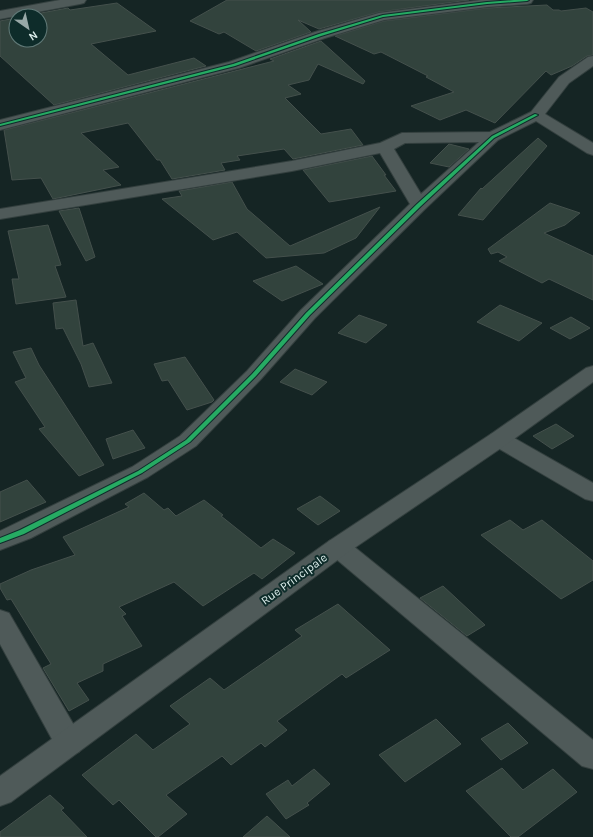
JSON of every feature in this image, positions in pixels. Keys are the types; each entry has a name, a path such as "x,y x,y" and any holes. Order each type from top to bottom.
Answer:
{"street":[{"path":"0,15 80,0"},
{"path":"0,125 234,65 327,33 383,16 488,3 527,0"},
{"path":"0,541 22,532 140,472 188,441 254,375 308,314 419,205 493,137 536,115 564,80 593,60"},
{"path":"536,115 593,150"},
{"path":"0,214 292,166 385,147 402,138 493,137"},
{"path":"385,147 419,205"},
{"name":"Rue Principale","path":"0,793 338,547 500,439 593,372"},
{"path":"500,439 593,493"},
{"path":"338,547 559,731 593,757"},
{"path":"0,620 69,743"}],"building":[{"path":"227,0 469,0 379,12 319,29 298,20 311,32 256,51 224,32 219,34 190,21"},
{"path":"117,3 156,31 91,44 128,75 194,58 206,66 54,105 0,56 0,21 8,20 8,48 48,48 48,12 68,8 70,10"},
{"path":"547,5 553,10 561,11 586,8 593,12 593,55 587,56 572,66 551,75 546,71 495,123 466,110 440,120 411,106 454,92 426,77 428,76 381,52 374,54 335,36 384,21 487,8"},
{"path":"321,41 365,81 363,84 318,64 309,80 288,85 301,94 285,98 321,134 351,129 363,145 293,159 284,149 237,156 240,160 221,163 225,170 172,179 160,160 157,160 128,123 81,133 119,167 103,170 121,185 53,199 41,178 12,180 4,130 274,61 270,59"},
{"path":"538,138 547,146 483,220 458,215 481,188 482,189"},
{"path":"449,144 469,149 449,167 430,163"},
{"path":"372,156 396,191 329,202 303,170"},
{"path":"232,182 247,209 290,246 380,207 356,238 324,253 266,258 237,232 213,240 162,199 182,196 179,191"},
{"path":"550,203 580,213 565,225 544,233 593,256 593,300 549,279 542,283 499,261 507,257 498,252 491,254 488,249"},
{"path":"79,208 95,257 86,261 59,211"},
{"path":"48,225 61,265 55,266 66,297 16,304 12,279 19,279 8,231"},
{"path":"296,266 323,284 282,301 253,281"},
{"path":"76,300 83,346 93,343 112,383 89,387 81,364 63,328 56,329 53,303"},
{"path":"500,305 542,323 519,341 477,322"},
{"path":"359,315 387,325 366,343 338,333"},
{"path":"571,317 590,328 570,339 550,328"},
{"path":"31,348 39,365 104,465 79,476 39,429 45,427 15,382 26,378 13,352"},
{"path":"185,357 214,400 187,410 168,380 162,381 154,364"},
{"path":"295,369 327,382 312,395 280,382"},
{"path":"556,424 574,436 552,449 533,436"},
{"path":"133,430 145,448 113,459 106,439"},
{"path":"27,480 46,502 0,522 0,492"},
{"path":"144,493 164,510 168,508 176,516 204,500 223,515 221,516 261,548 273,539 295,553 262,579 254,573 203,606 174,582 119,607 126,614 122,616 142,646 103,664 103,671 77,683 89,700 69,711 43,668 51,664 11,599 7,600 0,588 0,584 31,570 75,555 63,537 129,507 125,504"},
{"path":"320,496 340,511 318,525 297,509"},
{"path":"510,520 523,530 542,520 593,561 593,580 561,599 481,535"},
{"path":"443,586 485,625 467,636 420,598"},
{"path":"338,604 390,650 346,678 342,674 277,721 287,730 265,747 261,743 231,765 222,756 166,795 187,814 158,837 156,837 119,800 113,805 82,775 136,734 153,750 190,724 170,706 210,678 224,690 302,636 295,630"},
{"path":"436,719 461,744 405,782 379,755"},
{"path":"508,723 528,743 501,760 481,739"},
{"path":"502,768 523,790 553,769 577,792 518,837 511,837 466,791"},
{"path":"314,769 330,784 307,803 309,805 286,819 266,794 288,780 292,786"},
{"path":"50,795 64,808 61,810 87,837 0,837 0,832"},
{"path":"267,816 290,837 243,837"}],"cycle path":[{"path":"0,125 234,65 320,35 383,16 487,3 527,0"},
{"path":"0,541 22,532 140,472 188,441 254,375 308,314 419,205 493,137 536,115"}]}
